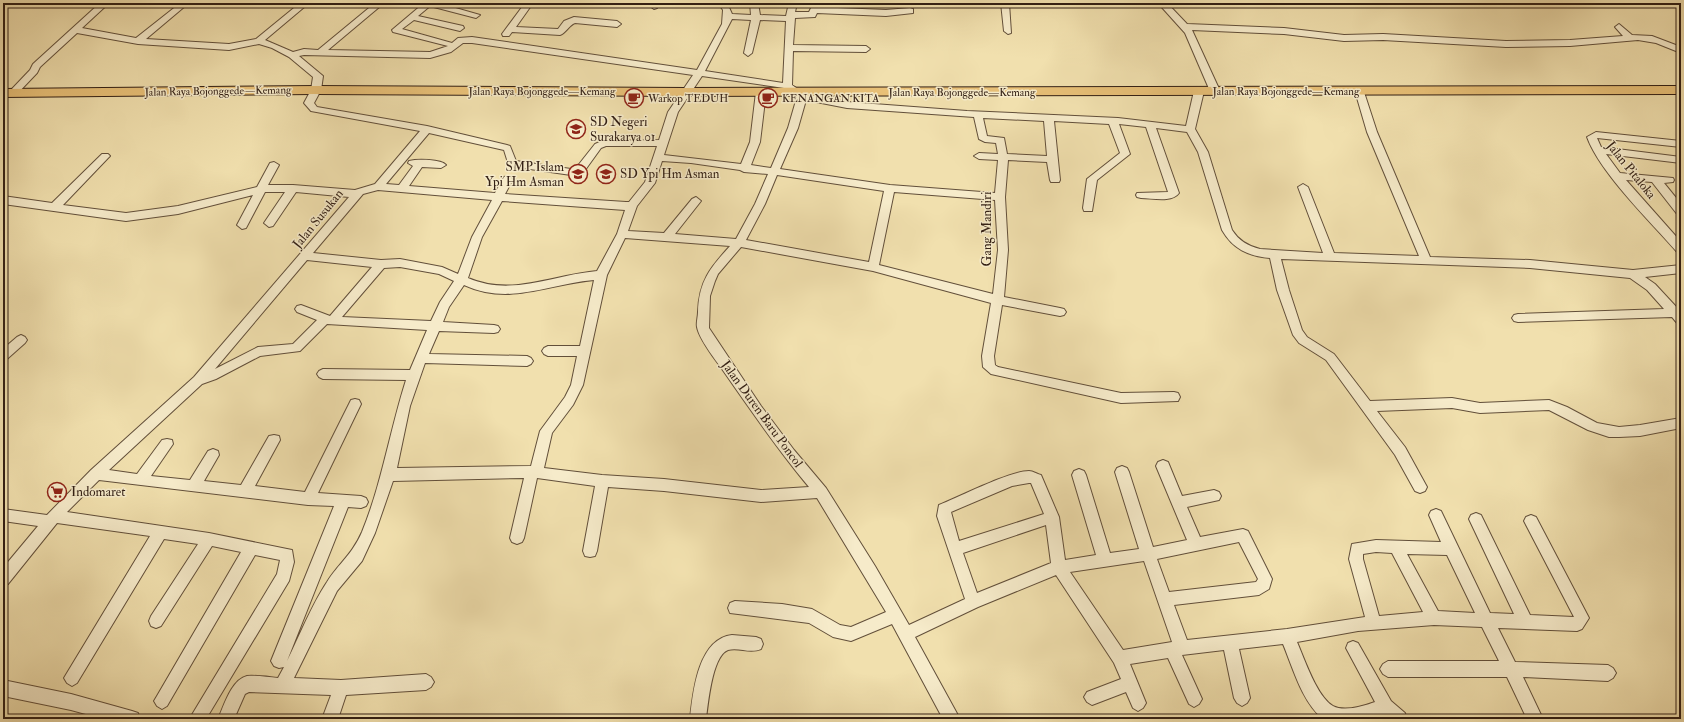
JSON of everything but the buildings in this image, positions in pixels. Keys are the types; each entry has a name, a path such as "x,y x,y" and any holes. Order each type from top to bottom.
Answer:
{"highway":[{"name":"Jalan Raya Bojonggede—Kemang","path":"8,93 316,90 687,92 1681,90"}],"street":[{"path":"8,93 34,71 36,66 105,3"},
{"path":"138,41 180,7 167,3"},
{"path":"76,30 138,41 229,47 259,41 305,3"},
{"path":"319,53 380,3"},
{"path":"448,43 396,30 429,3 476,15"},
{"path":"500,44 529,3"},
{"path":"574,3 583,4"},
{"path":"517,538 546,431 569,401 578,385 601,275 622,234 632,205 650,183 673,112 700,72 719,38 729,16 727,7 723,3"},
{"path":"748,53 756,18 754,3"},
{"name":"Jalan Duren Baru Poncol","path":"794,3 790,17 788,48 795,91 793,128 775,173 739,243 713,272 704,296 704,328 713,346 757,410 789,454 821,492 870,571 894,616 906,634 935,691 952,719"},
{"path":"1005,3 1008,31"},
{"path":"1162,3 1185,27 1215,91"},
{"path":"729,16 756,18 790,17 811,15 814,10 886,12 910,11"},
{"path":"412,16 460,28"},
{"path":"510,29 560,32 567,23 574,20 617,24"},
{"path":"1185,27 1284,31 1344,38 1383,37 1506,44 1570,43 1622,39 1629,36 1651,38 1681,50"},
{"path":"1619,27 1629,36"},
{"path":"292,55 304,52 430,55 448,50 461,40 500,44 643,66 700,72 795,91 847,105 1113,121 1190,129"},
{"path":"259,41 275,46 292,55 318,76 316,90 309,103 314,108 427,129 507,148 509,150 510,160 513,164 570,172 579,171 598,146 605,143 662,143"},
{"path":"788,48 866,49"},
{"path":"1199,91 1190,129 1203,152 1231,238 1244,248 1275,255 1530,264 1633,274 1681,269"},
{"path":"1360,91 1372,132 1426,260"},
{"path":"744,169 755,142 760,92"},
{"name":"Gang Mandiri","path":"978,114 982,137 1002,140 1003,158 1000,197 1003,250 998,300 995,309 988,356 989,367 992,370 1114,397 1174,397"},
{"path":"1049,118 1055,180"},
{"path":"1088,208 1092,179 1125,154 1113,121"},
{"path":"1141,195 1170,195 1174,193 1150,124"},
{"path":"378,187 427,129"},
{"name":"Jalan Pitaloka","path":"1681,144 1596,134 1592,137 1592,142 1618,176 1681,249"},
{"path":"1598,150 1681,160"},
{"path":"54,207 105,156"},
{"path":"979,156 1052,159"},
{"path":"658,158 691,160 744,169 890,188 1000,197"},
{"path":"402,189 417,163 441,165"},
{"path":"242,225 274,165"},
{"path":"1618,176 1669,180"},
{"path":"282,686 332,586 357,556 368,533 388,476 404,406 414,375 444,305 462,279 477,237 508,179"},
{"path":"1655,179 1679,205"},
{"name":"Jalan Susukan","path":"3,579 52,518 96,474 198,380 306,256 357,194 365,189 378,187 595,205 632,205"},
{"path":"1303,187 1330,257"},
{"path":"3,200 126,217 178,210 191,205 262,189 293,188 357,194"},
{"path":"269,223 293,188"},
{"path":"873,267 890,188"},
{"path":"667,237 696,201"},
{"path":"622,234 739,243 873,267 998,300 1060,312"},
{"path":"1275,255 1283,290 1297,332 1302,340 1330,357 1400,451 1420,487"},
{"path":"306,256 381,264 400,263 419,266 442,271 478,287 498,292 512,291 578,277 601,275"},
{"path":"198,380 212,376 258,352 296,348 328,320 381,264"},
{"path":"1633,274 1651,287 1678,317"},
{"path":"301,309 328,320 494,329"},
{"path":"1518,318 1678,317"},
{"path":"3,356 21,340"},
{"path":"548,351 585,351"},
{"path":"421,358 527,361"},
{"path":"323,374 414,375"},
{"path":"1366,406 1452,402 1480,408 1549,405 1559,408 1597,429 1616,433 1681,423"},
{"path":"308,499 355,404"},
{"path":"245,491 274,440"},
{"path":"140,480 167,444"},
{"path":"193,486 213,454"},
{"path":"1163,466 1196,545"},
{"path":"388,476 396,474 534,472 602,481 664,485 760,496 821,492"},
{"path":"1122,472 1148,554 1164,598 1177,649 1194,699"},
{"path":"96,474 308,499 361,502"},
{"path":"1079,475 1105,560"},
{"path":"973,602 944,509 1011,481 1029,476 1036,479 1052,517 1059,567 1120,658 1138,703"},
{"path":"590,551 602,481"},
{"path":"1179,502 1214,496"},
{"path":"279,661 341,508 339,501"},
{"path":"3,515 52,518 209,539 287,555 284,576 198,718"},
{"path":"1436,515 1450,549 1513,669 1535,719"},
{"path":"955,548 1052,517"},
{"path":"1476,519 1525,621"},
{"path":"1120,658 1177,649 1287,636 1358,624 1374,624 1434,618 1577,624 1582,618 1531,521"},
{"path":"72,678 160,533"},
{"path":"906,634 973,602 1059,567 1148,554 1243,535 1265,579 1264,584 1259,588 1164,598"},
{"path":"156,621 209,539"},
{"path":"1374,624 1356,552 1357,548 1396,546 1450,549"},
{"path":"1396,546 1434,618"},
{"path":"162,701 251,548"},
{"path":"735,608 782,611 812,616 838,632 851,634 894,616"},
{"path":"1287,636 1313,695 1324,710 1337,716 1367,713 1386,706"},
{"path":"698,719 710,660 717,649 724,644 731,643 756,644"},
{"path":"1230,643 1242,698"},
{"path":"1353,648 1386,706 1399,719"},
{"path":"1388,669 1513,669 1608,673"},
{"path":"226,719 240,690 247,684 341,688 426,682"},
{"path":"1092,697 1130,682"},
{"path":"3,688 71,702 132,719"},
{"path":"330,719 341,688"}],"place":[{"name":"Warkop TEDUH","path":"634,98"},
{"name":"KENANGAN KITA","path":"768,98"},
{"name":"SD Negeri Surakarya 01","path":"576,129"},
{"name":"SMP Islam Ypi Hm Asman","path":"578,174"},
{"name":"SD Ypi Hm Asman","path":"606,174"},
{"name":"Indomaret","path":"57,492"}]}
